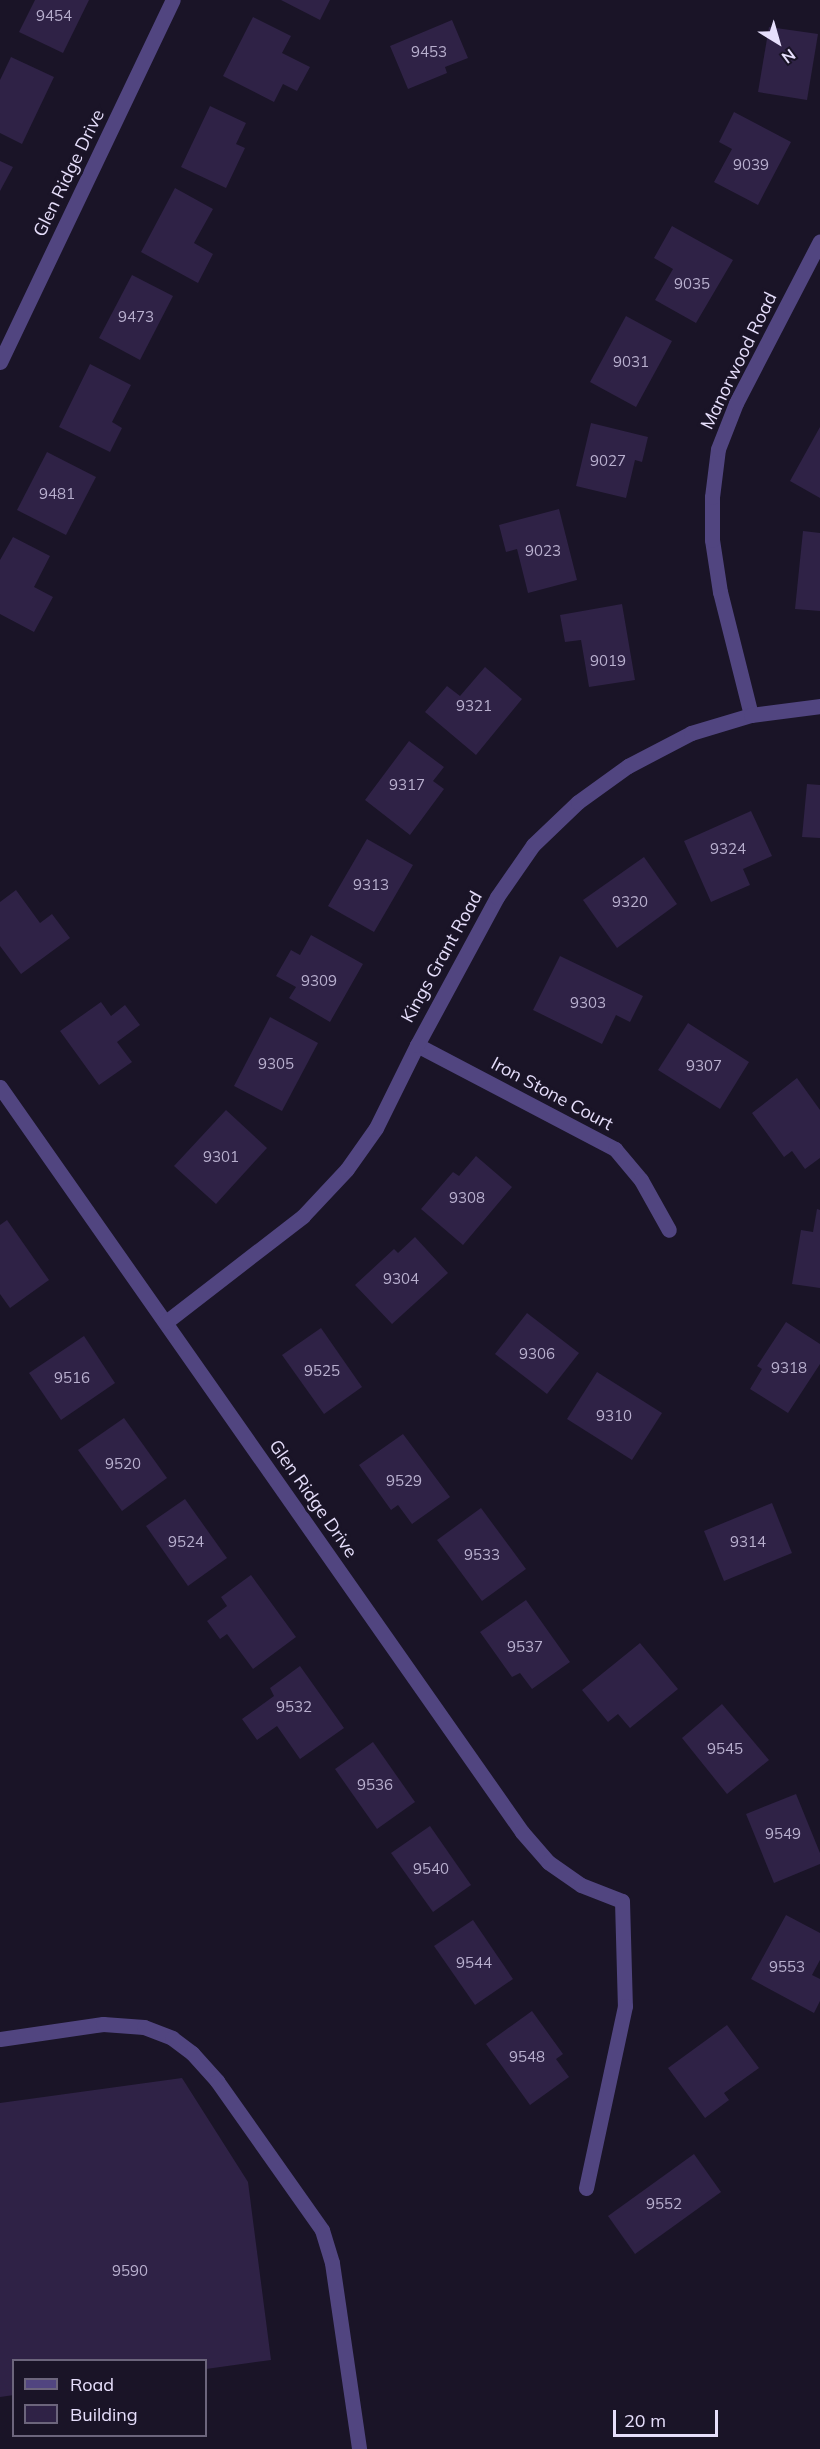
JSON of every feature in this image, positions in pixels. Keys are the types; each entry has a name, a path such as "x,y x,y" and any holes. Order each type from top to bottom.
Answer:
{"street":[{"name":"Glen Ridge Drive","path":"0,362 173,0"},
{"name":"Manorwood Road","path":"751,715 720,592 712,540 712,497 718,449 736,403 820,241"},
{"name":"Kings Grant Road","path":"166,1322 303,1216 347,1169 376,1128 417,1045 496,897 533,846 578,802 628,766 691,733 751,715 820,706"},
{"name":"Iron Stone Court","path":"417,1045 615,1149 641,1180 669,1230"},
{"name":"Glen Ridge Drive","path":"0,1087 522,1832 548,1862 581,1885 622,1901 625,2006 586,2188"},
{"path":"0,2039 103,2024 144,2027 172,2038 192,2053 217,2081 322,2230 332,2263 359,2449"}],"building":[{"path":"35,0 89,0 63,53 19,32"},
{"path":"281,0 330,0 320,20"},
{"path":"253,17 291,36 282,53 310,67 297,91 283,84 274,102 223,76"},
{"path":"452,20 468,58 445,67 447,73 408,89 390,46"},
{"path":"769,27 818,34 807,100 758,92"},
{"path":"11,57 54,77 22,144 0,133 0,80"},
{"path":"210,106 246,123 236,144 245,148 226,188 181,167"},
{"path":"734,112 791,142 758,205 714,182 732,149 719,142"},
{"path":"0,161 13,167 0,191"},
{"path":"175,188 213,209 194,243 213,254 198,283 141,252"},
{"path":"672,226 733,260 696,323 655,300 673,269 654,258"},
{"path":"132,275 173,296 140,360 99,338"},
{"path":"626,316 672,341 636,407 590,382"},
{"path":"90,364 131,385 112,422 122,428 110,452 59,427"},
{"path":"591,423 648,437 642,462 635,460 626,498 576,486"},
{"path":"820,427 820,498 790,481"},
{"path":"47,452 96,477 66,535 17,510"},
{"path":"559,509 577,580 528,593 517,549 506,552 499,525"},
{"path":"803,531 820,533 820,611 795,609"},
{"path":"13,537 50,556 34,587 53,597 34,632 0,614 0,560"},
{"path":"622,604 635,680 589,687 581,640 565,642 560,615"},
{"path":"485,667 522,699 476,755 425,712 447,686 460,696"},
{"path":"409,741 444,767 433,781 444,789 410,835 365,800"},
{"path":"807,784 820,785 820,838 802,837"},
{"path":"751,811 772,856 743,869 750,885 711,902 684,841"},
{"path":"367,839 413,865 374,932 328,906"},
{"path":"644,857 677,904 617,948 583,900"},
{"path":"16,890 40,923 52,914 70,938 21,974 0,946 0,902"},
{"path":"311,935 363,964 330,1022 289,998 296,987 276,976 291,950 300,955"},
{"path":"560,956 643,996 630,1022 616,1015 602,1044 533,1010"},
{"path":"101,1002 111,1016 125,1005 140,1025 117,1042 132,1062 99,1085 60,1031"},
{"path":"270,1017 318,1043 282,1111 234,1086"},
{"path":"688,1023 749,1062 720,1109 658,1070"},
{"path":"797,1078 820,1110 820,1158 805,1169 792,1151 784,1157 752,1113"},
{"path":"226,1110 267,1148 216,1204 174,1166"},
{"path":"476,1156 512,1187 463,1245 421,1209 453,1172 459,1176"},
{"path":"817,1209 820,1210 820,1288 792,1284 801,1230 813,1232"},
{"path":"7,1220 49,1280 10,1308 0,1294 0,1225"},
{"path":"415,1237 448,1273 392,1324 355,1285 394,1249 398,1253"},
{"path":"527,1313 579,1353 547,1394 495,1354"},
{"path":"786,1322 820,1344 820,1364 788,1413 750,1389 762,1369 757,1366"},
{"path":"321,1328 362,1387 324,1414 282,1355"},
{"path":"84,1336 115,1383 61,1420 29,1373"},
{"path":"597,1372 662,1413 632,1460 567,1419"},
{"path":"124,1418 167,1478 122,1511 78,1450"},
{"path":"403,1434 450,1497 412,1524 398,1505 391,1510 359,1465"},
{"path":"185,1499 227,1558 188,1586 146,1526"},
{"path":"772,1503 792,1553 724,1581 704,1531"},
{"path":"481,1508 526,1569 482,1601 437,1540"},
{"path":"251,1575 296,1637 253,1669 227,1634 220,1639 207,1621 227,1606 221,1597"},
{"path":"526,1600 570,1662 532,1689 520,1673 512,1677 480,1632"},
{"path":"640,1643 678,1689 630,1728 618,1714 608,1722 582,1690"},
{"path":"300,1666 344,1728 300,1759 277,1726 257,1740 242,1719 274,1696 270,1688"},
{"path":"722,1704 769,1760 727,1794 682,1738"},
{"path":"373,1742 415,1802 377,1829 335,1769"},
{"path":"796,1794 820,1853 820,1864 774,1883 746,1814"},
{"path":"430,1826 471,1885 433,1912 391,1853"},
{"path":"786,1915 820,1933 820,1960 812,1975 820,1979 820,2001 814,2013 751,1979"},
{"path":"473,1920 513,1979 475,2005 434,1946"},
{"path":"532,2011 563,2054 556,2059 569,2077 530,2105 486,2044"},
{"path":"727,2025 759,2068 724,2093 729,2100 705,2118 668,2068"},
{"path":"182,2078 248,2182 271,2360 207,2369 207,2359 12,2359 12,2395 0,2397 0,2103"},
{"path":"694,2154 721,2192 635,2254 608,2216"}]}
